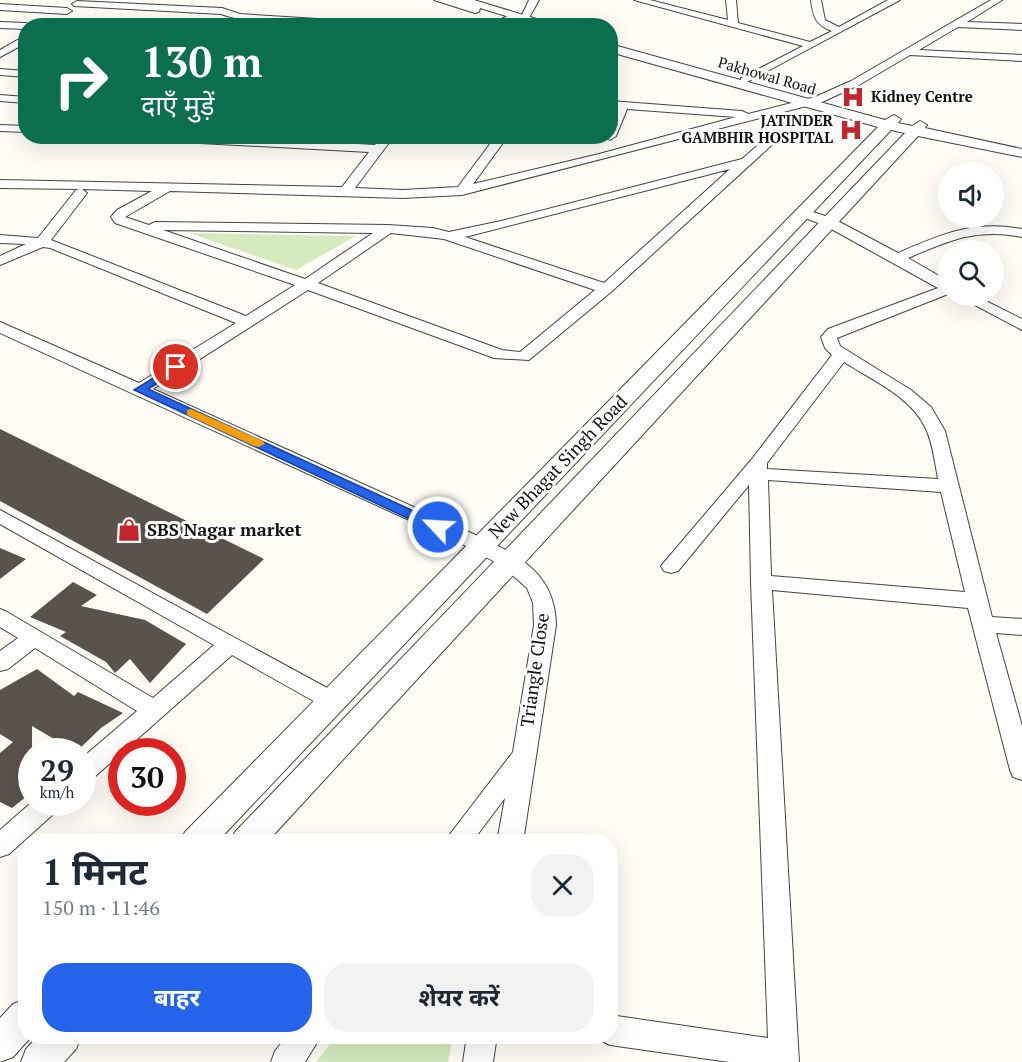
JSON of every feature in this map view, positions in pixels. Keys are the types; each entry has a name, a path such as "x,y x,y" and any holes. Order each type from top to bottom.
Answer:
{"street":[{"path":"0,6 7,0"},
{"path":"440,0 513,18"},
{"path":"462,0 515,18"},
{"path":"522,18 534,0"},
{"path":"639,0 812,45"},
{"path":"730,0 733,24"},
{"path":"816,0 819,21 824,26 840,30"},
{"path":"745,80 895,0"},
{"path":"803,101 984,0"},
{"path":"0,184 403,194 462,191 602,157 757,116 803,101 855,82 997,0"},
{"path":"57,18 80,2 222,11 234,16 254,18"},
{"path":"0,6 68,11"},
{"path":"941,23 1022,27"},
{"path":"0,25 18,26"},
{"path":"0,38 17,43"},
{"path":"0,54 17,43"},
{"name":"Pakhowal Road","path":"618,44 745,80 803,101"},
{"name":"Pakhowal Road","path":"618,50 803,101 1022,153"},
{"path":"892,52 1022,58"},
{"path":"0,72 18,73"},
{"path":"0,98 18,99"},
{"path":"618,105 757,116"},
{"name":"Pakhowal Road","path":"904,125 1022,146"},
{"name":"New Bhagat Singh Road","path":"204,834 804,213 904,125"},
{"name":"New Bhagat Singh Road","path":"253,834 829,222 904,125"},
{"path":"0,128 18,129"},
{"path":"166,188 118,217 120,220 307,284 500,355 523,357 606,289 769,142"},
{"path":"287,144 377,149"},
{"path":"346,191 381,144"},
{"path":"462,191 496,144"},
{"path":"602,157 607,144"},
{"path":"449,236 502,225 745,162"},
{"path":"0,261 42,242 81,193"},
{"path":"804,213 829,222 938,282"},
{"path":"137,225 388,229 433,232 606,289"},
{"path":"477,246 502,225"},
{"path":"897,258 966,229 992,228 1022,233"},
{"path":"140,390 307,284 388,229"},
{"path":"0,239 42,242 248,322"},
{"path":"938,292 834,332 829,337 830,342 842,353 905,394 924,411 936,431 977,601 1022,770"},
{"path":"985,306 1022,325"},
{"name":"Triangle Close","path":"0,327 480,547 509,561 534,582 544,600 545,625 511,834"},
{"path":"671,566 759,468 842,353"},
{"path":"759,468 948,486"},
{"path":"618,1031 784,1059 761,582 759,468"},
{"path":"0,516 228,645 363,716"},
{"path":"761,582 977,601"},
{"path":"0,617 154,710"},
{"path":"983,624 1022,627"},
{"path":"0,663 33,638"},
{"path":"96,761 228,645"},
{"name":"Triangle Close","path":"462,834 522,757"},
{"path":"0,846 34,816"},
{"path":"0,1044 18,1025"},
{"path":"39,1062 56,1044"},
{"path":"286,1062 300,1044"},
{"path":"478,1062 481,1044"}],"green space":[{"path":"189,233 356,236 296,270"},
{"path":"330,1044 452,1044 448,1062 316,1062"}],"building":[{"name":"SBS Nagar market","path":"0,429 264,559 207,614 0,501"},
{"path":"0,548 26,559 0,579"},
{"path":"73,582 97,595 81,606 145,620 186,644 150,683 130,659 115,673 106,662 60,636 66,632 30,617"},
{"path":"37,669 74,696 78,692 123,713 91,738 52,738 32,726 32,738 18,738 18,803 12,808 0,802 0,753 13,742 0,734 0,690"}],"slow traffic":[{"path":"191,413 258,444"}],"place":[{"name":"Kidney Centre","path":"853,97"},
{"name":"JATINDER GAMBHIR HOSPITAL","path":"851,130"},
{"name":"SBS Nagar market","path":"129,530"}],"route":[{"path":"176,367 140,390 438,527"}]}
